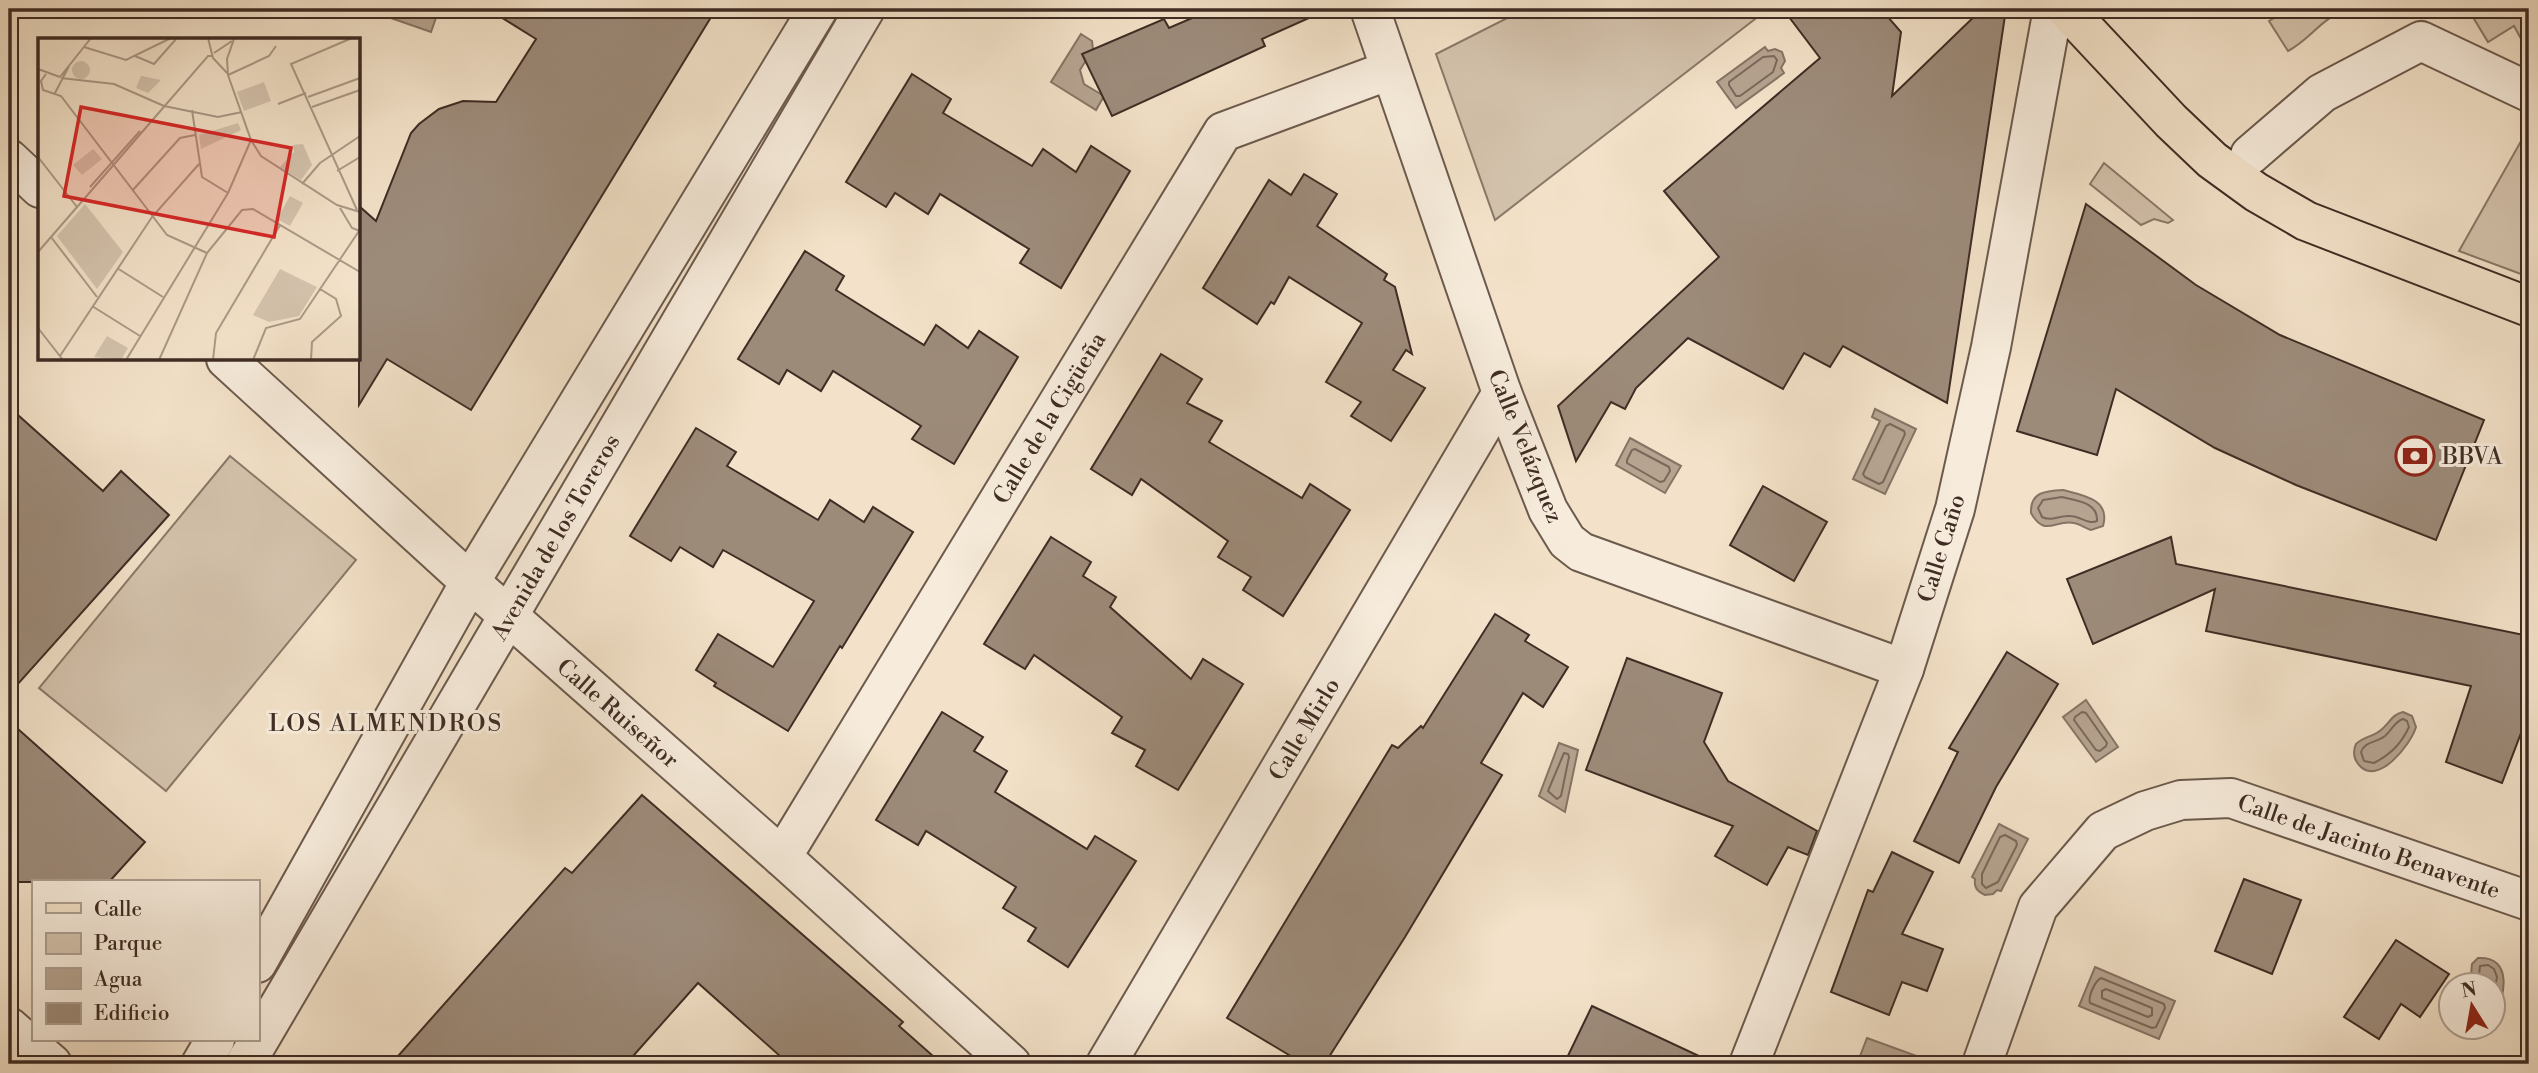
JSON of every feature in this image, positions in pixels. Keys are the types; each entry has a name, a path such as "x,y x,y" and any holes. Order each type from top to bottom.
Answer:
{"main road":[{"path":"2066,9 2171,121 2212,160 2256,192 2306,222 2529,307"}],"street":[{"name":"Avenida de los Toreros","path":"259,959 470,582 818,9"},
{"name":"Avenida de los Toreros","path":"259,1040 864,9"},
{"name":"Calle Velázquez","path":"1370,9 1502,393 1548,510 1567,541 1581,552 1904,669"},
{"name":"Calle Caño","path":"1749,1064 1904,669 1955,509 1991,347 2053,9"},
{"path":"2250,155 2322,93 2421,41 2529,92"},
{"name":"Calle de la Cigüeña","path":"782,857 1223,132 1390,70"},
{"path":"9,159 38,186"},
{"name":"Calle Ruiseñor","path":"227,360 470,582 782,857 1011,1064"},
{"name":"Calle Mirlo","path":"1106,1064 1502,393"},
{"name":"Calle de Jacinto Benavente","path":"1982,1064 2038,906 2103,831 2145,811 2181,800 2231,798 2529,901"},
{"path":"9,1027 52,1064"},
{"path":"201,1064 214,1042"},
{"name":"Avenida de los Toreros","path":"245,1064 258,1042"}],"green space":[{"path":"1525,9 1768,9 1495,220 1436,54"},
{"path":"2289,9 2347,9 2329,18 2288,51 2269,21"},
{"path":"2468,9 2529,9 2529,43 2525,46 2514,26 2488,42"},
{"path":"2529,127 2529,277 2459,251"},
{"path":"2104,163 2173,220 2168,223 2154,219 2141,225 2090,184"},
{"path":"230,456 356,560 166,791 39,688"}],"water":[{"path":"365,9 439,9 431,32"},
{"path":"1081,34 1092,41 1093,49 1080,70 1084,84 1104,96 1096,110 1051,82"},
{"path":"1765,47 1768,51 1775,49 1782,52 1785,61 1781,68 1784,73 1736,108 1717,82"},
{"path":"1875,409 1916,429 1885,494 1853,479 1880,421 1872,417"},
{"path":"1630,438 1681,466 1665,493 1616,465"},
{"path":"2063,490 2086,496 2099,504 2103,510 2103,526 2091,530 2067,522 2051,526 2041,525 2031,513 2033,501 2045,492"},
{"path":"2086,700 2118,747 2096,762 2063,717"},
{"path":"2403,712 2412,716 2416,727 2401,752 2393,761 2375,771 2359,765 2354,754 2356,744 2378,732 2393,717"},
{"path":"1559,743 1578,750 1565,812 1539,796"},
{"path":"1999,824 2028,839 2001,891 1985,895 1977,889 1972,877"},
{"path":"2478,958 2489,959 2502,972 2471,972 2472,964"},
{"path":"2095,967 2175,1001 2159,1039 2079,1006"},
{"path":"1867,1038 1925,1059 1923,1064 1857,1064"}],"building":[{"path":"488,9 716,9 471,410 387,359 359,405 360,207 376,221 411,133 439,109 463,101 496,102 536,39"},
{"path":"1213,9 1329,9 1262,39 1265,46 1112,116 1082,54 1164,19 1169,28"},
{"path":"1783,9 1881,9 1901,32 1892,96 1982,9 2006,9 1947,403 1843,346 1830,367 1804,353 1783,389 1688,338 1636,388 1625,409 1611,402 1576,461 1558,406 1719,257 1664,191 1820,58"},
{"path":"912,74 951,99 943,113 1032,166 1043,149 1076,172 1091,146 1130,171 1061,288 1020,263 1029,249 940,194 928,214 895,193 886,207 846,182"},
{"path":"1304,174 1337,194 1317,226 1387,274 1384,280 1395,287 1412,354 1406,350 1393,370 1425,388 1391,441 1351,416 1361,402 1326,382 1362,323 1289,277 1274,304 1271,302 1257,324 1203,288 1269,180 1291,195"},
{"path":"2086,204 2196,285 2280,335 2484,420 2436,540 2296,485 2215,448 2116,389 2097,455 2017,431"},
{"path":"805,251 844,276 836,290 924,345 936,325 968,348 979,331 1018,357 954,464 912,439 921,426 833,371 821,391 787,370 779,384 738,359"},
{"path":"1161,354 1202,379 1187,403 1222,421 1209,442 1302,498 1310,484 1350,510 1283,616 1243,590 1251,577 1218,557 1228,541 1141,479 1132,495 1091,469"},
{"path":"9,407 103,491 121,471 169,515 9,694"},
{"path":"696,428 736,452 727,466 818,520 830,500 864,522 873,507 913,532 788,731 714,686 716,683 696,670 718,634 773,667 814,601 723,550 713,567 680,547 671,561 630,536"},
{"path":"1763,486 1827,522 1794,581 1730,545"},
{"path":"1051,537 1091,562 1083,576 1116,597 1110,607 1191,679 1203,659 1243,684 1178,790 1136,766 1145,750 1112,733 1122,717 1034,655 1025,669 984,644"},
{"path":"2171,537 2176,564 2529,636 2529,712 2502,783 2446,762 2471,686 2206,631 2215,589 2093,644 2067,579"},
{"path":"1495,614 1529,635 1525,641 1568,667 1543,707 1523,693 1481,763 1502,775 1329,1057 1304,1064 1227,1018 1392,745 1398,748 1421,726 1423,728"},
{"path":"2007,652 2058,684 1996,787 1959,863 1914,841 1958,752 1949,748"},
{"path":"1627,658 1722,693 1704,742 1728,781 1817,831 1808,855 1788,847 1767,885 1715,856 1733,826 1586,770"},
{"path":"942,712 983,737 974,751 1007,771 995,792 1087,849 1095,836 1136,861 1068,967 1028,941 1036,928 1003,908 1016,887 926,831 918,845 876,820"},
{"path":"9,721 145,842 111,880 9,882"},
{"path":"642,795 903,1022 899,1026 942,1064 789,1064 698,983 626,1064 391,1064 565,868 572,873"},
{"path":"1892,852 1933,872 1902,934 1943,949 1927,991 1902,982 1889,1015 1831,992 1868,890 1873,892"},
{"path":"2244,879 2301,900 2272,974 2215,951"},
{"path":"2396,940 2446,972 2436,972 2436,993 2420,1017 2401,1004 2379,1039 2344,1017"},
{"path":"1592,1006 1716,1064 1564,1064"}],"place":[{"name":"BBVA","path":"2415,456"}],"district":[{"name":"LOS ALMENDROS","path":"386,723"}]}
